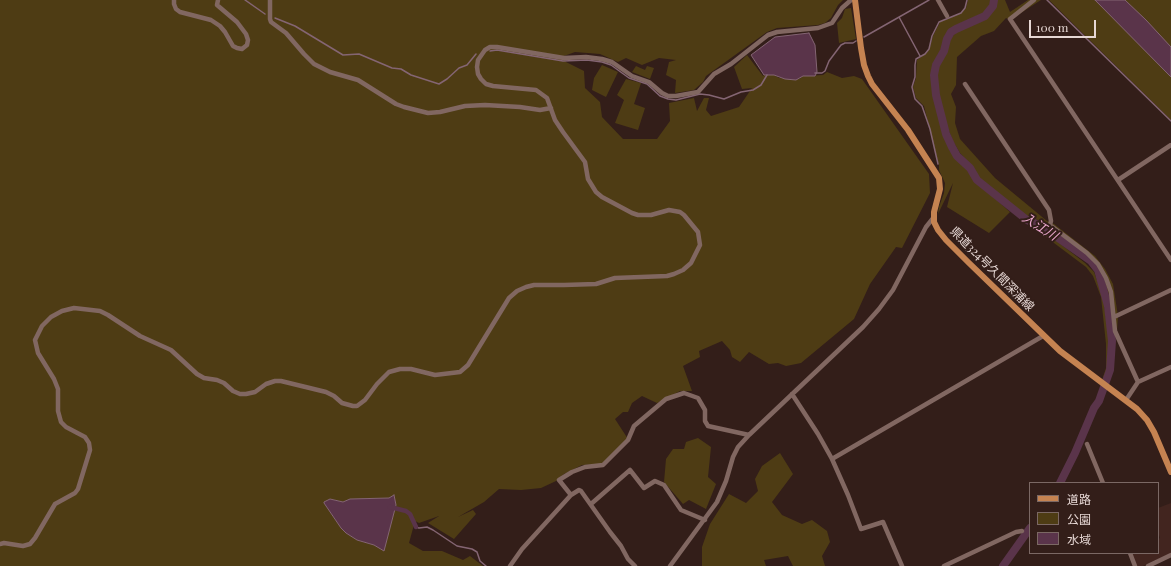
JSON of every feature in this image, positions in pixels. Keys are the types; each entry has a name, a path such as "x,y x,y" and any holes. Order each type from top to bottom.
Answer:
{"main road":[{"path":"855,0 861,48 864,65 868,76 872,84 908,130 939,178 940,189 934,217"},
{"name":"県道324号久間深浦線","path":"934,217 934,222 938,230 946,240 1043,336 1060,351 1137,409 1150,426 1171,472"}],"street":[{"path":"174,0 176,9 180,12 211,20 220,26 233,46 242,49 247,45 248,40 246,34 237,22 217,5 218,0"},
{"path":"270,0 270,19 272,22 286,33 314,64 330,72 358,80 396,104 428,113 472,105 520,107 540,110 551,108"},
{"path":"0,544 4,543 23,546 30,544 36,538 55,504 75,493 78,489 90,450 89,443 85,437 66,427 61,422 58,411 58,388 38,354 35,340 42,326 51,317 62,311 74,308 100,311 140,336 171,350 197,374 204,378 217,380 224,383 232,390 240,394 255,392 266,384 281,381 326,392 334,396 342,403 357,406 365,400 377,384 389,372 400,369 410,369 435,375 460,372 468,365 510,298 517,291 534,285 596,284 615,278 667,276 678,272 690,263 700,245 698,232 684,215 675,210 669,210 651,215 638,215 602,197 591,185 582,157 555,120 547,98 536,90 486,84 481,79 477,67 481,54 490,47 497,47 564,58 586,57 602,59 612,62 632,76 649,82 668,96 676,96 698,92 714,74 731,64 768,35 777,32 818,28 832,23 842,8 852,0"},
{"path":"938,0 947,16"},
{"path":"1034,0 1010,19 1171,260"},
{"path":"965,84 1049,210 1052,221 1050,225 1087,253 1098,264 1106,278 1111,292 1115,331 1138,382"},
{"path":"1118,180 1171,145"},
{"path":"670,566 717,502 738,447 863,327 879,309 893,290 926,227 934,217"},
{"path":"1114,317 1171,290"},
{"path":"832,459 1043,336"},
{"path":"1126,400 1138,382 1171,367"},
{"path":"571,495 558,480 585,467 603,465 628,440 634,426 666,399 684,392 698,398 705,410 705,421 708,426 749,435"},
{"path":"792,394 832,459 861,529 883,522 902,566"},
{"path":"1087,444 1103,482"},
{"path":"592,504 630,470 644,488 655,481 664,484 681,510 705,520"},
{"path":"510,566 522,548 571,495 579,490 592,504 621,546 628,559 635,566"},
{"path":"944,566 1016,532 1022,531"},
{"path":"1130,554 1135,566"},
{"path":"1148,566 1171,555"}],"shaded area":[{"path":"1171,503 1171,553 1143,566 1136,566 1132,554 1159,554 1159,508"}],"green space":[{"path":"0,0 843,0 838,5 831,18 825,23 818,25 777,28 767,32 706,76 703,82 694,90 675,93 676,80 666,75 669,62 676,60 659,58 642,65 626,58 618,62 600,54 575,52 564,56 566,62 584,71 585,88 600,102 602,117 623,139 657,139 670,121 669,103 694,98 697,111 704,98 709,98 706,110 711,116 739,107 752,88 742,89 734,67 747,55 763,76 774,75 779,78 799,79 803,76 823,75 827,72 842,78 854,76 862,79 929,174 930,193 902,248 896,247 870,284 854,319 801,363 786,366 778,363 769,364 749,352 740,362 732,357 730,350 722,341 699,351 700,357 683,366 692,391 680,391 657,403 642,396 632,403 628,412 623,412 615,419 628,439 602,464 582,465 564,474 556,481 541,488 521,490 499,489 484,502 458,517 473,510 476,514 454,539 428,523 439,516 419,523 415,521 409,543 423,551 442,551 463,560 470,556 483,566 0,566","holes":["370,498 389,498 384,550 374,545 357,540 346,533 324,503 330,499 343,502"]},
{"path":"968,0 991,0 991,2 987,12 952,28 946,36 934,67 932,88 950,151 963,164 973,179 1010,212 989,233 947,207 953,183 938,214 944,193 945,183 939,170 924,106 916,98 913,87 916,78 917,60 929,50 933,36 940,22 961,13 966,8"},
{"path":"996,0 1005,0 1010,12 1028,0 1041,0 1010,20 1006,18 994,31 981,36 957,57 956,85 951,94 956,107 955,123 960,139 995,178 1047,221 1054,224 1095,256 1105,269 1113,284 1118,316 1117,331 1114,334 1109,295 1099,270 1092,261 1038,220 1026,217 990,189 976,175 973,167 960,153 947,126 938,90 938,68 950,40 956,32 988,16 997,3"},
{"path":"1049,0 1102,0 1171,71 1171,120"},
{"path":"1114,0 1171,0 1171,60"},
{"path":"851,8 856,39 839,43 837,23 842,18 845,9"},
{"path":"602,65 618,72 606,97 592,90 594,78"},
{"path":"636,66 645,70 647,66 654,68 650,79 632,72"},
{"path":"626,79 641,83 634,104 645,108 638,130 615,123 624,100 617,95"},
{"path":"1034,228 1041,229 1085,263 1094,272 1103,296 1109,340 1108,369 1102,380 1106,368 1106,344 1101,297 1093,276 1086,267"},
{"path":"698,438 711,447 708,477 716,484 706,509 689,500 683,504 664,482 666,459 673,449 684,449 686,442"},
{"path":"780,453 793,474 772,502 782,515 802,524 812,520 827,531 830,542 822,556 825,566 793,566 788,556 764,560 766,566 702,566 702,547 710,524 729,494 746,503 758,491 755,479 762,466"}],"water":[{"path":"1095,0 1125,0 1146,20 1171,47 1171,77"},
{"path":"809,33 815,45 817,72 815,76 803,76 796,80 785,79 774,75 764,75 751,55 775,37"},
{"path":"394,495 396,505 384,551 374,545 357,540 346,533 324,503 330,499 343,502 350,499 389,498"}],"waterway":[{"path":"245,0 265,14"},
{"path":"864,37 929,0"},
{"path":"938,164 930,129 922,106 915,99 912,87 915,77 916,59 925,54 929,49 932,36 939,22 961,13 965,8 967,0"},
{"name":"入江川","path":"994,0 993,6 985,16 951,32 947,39 944,51 936,65 934,75 936,95 946,134 957,156 970,168 977,180 1027,220 1041,226 1091,261 1098,270 1108,306 1112,341 1110,370 1099,401 1094,408 1075,453 1060,482"},
{"path":"1047,0 1171,121"},
{"path":"899,17 920,56"},
{"path":"275,18 295,26 343,55 359,54 392,68 401,69 411,75 439,84 459,68 467,65 476,54"},
{"path":"815,73 822,73 825,71 829,61 841,45 856,41"},
{"path":"490,51 497,50 563,61 587,60 602,62 611,65 629,78 647,84 660,96 676,100 700,94 724,99 741,92 753,90 761,85 767,75"},
{"path":"390,507 406,511 410,514 416,527"},
{"path":"416,527 427,527 457,546 472,549 477,552 480,561 486,566"},
{"name":"入江川","path":"1003,566 1029,529"}]}
